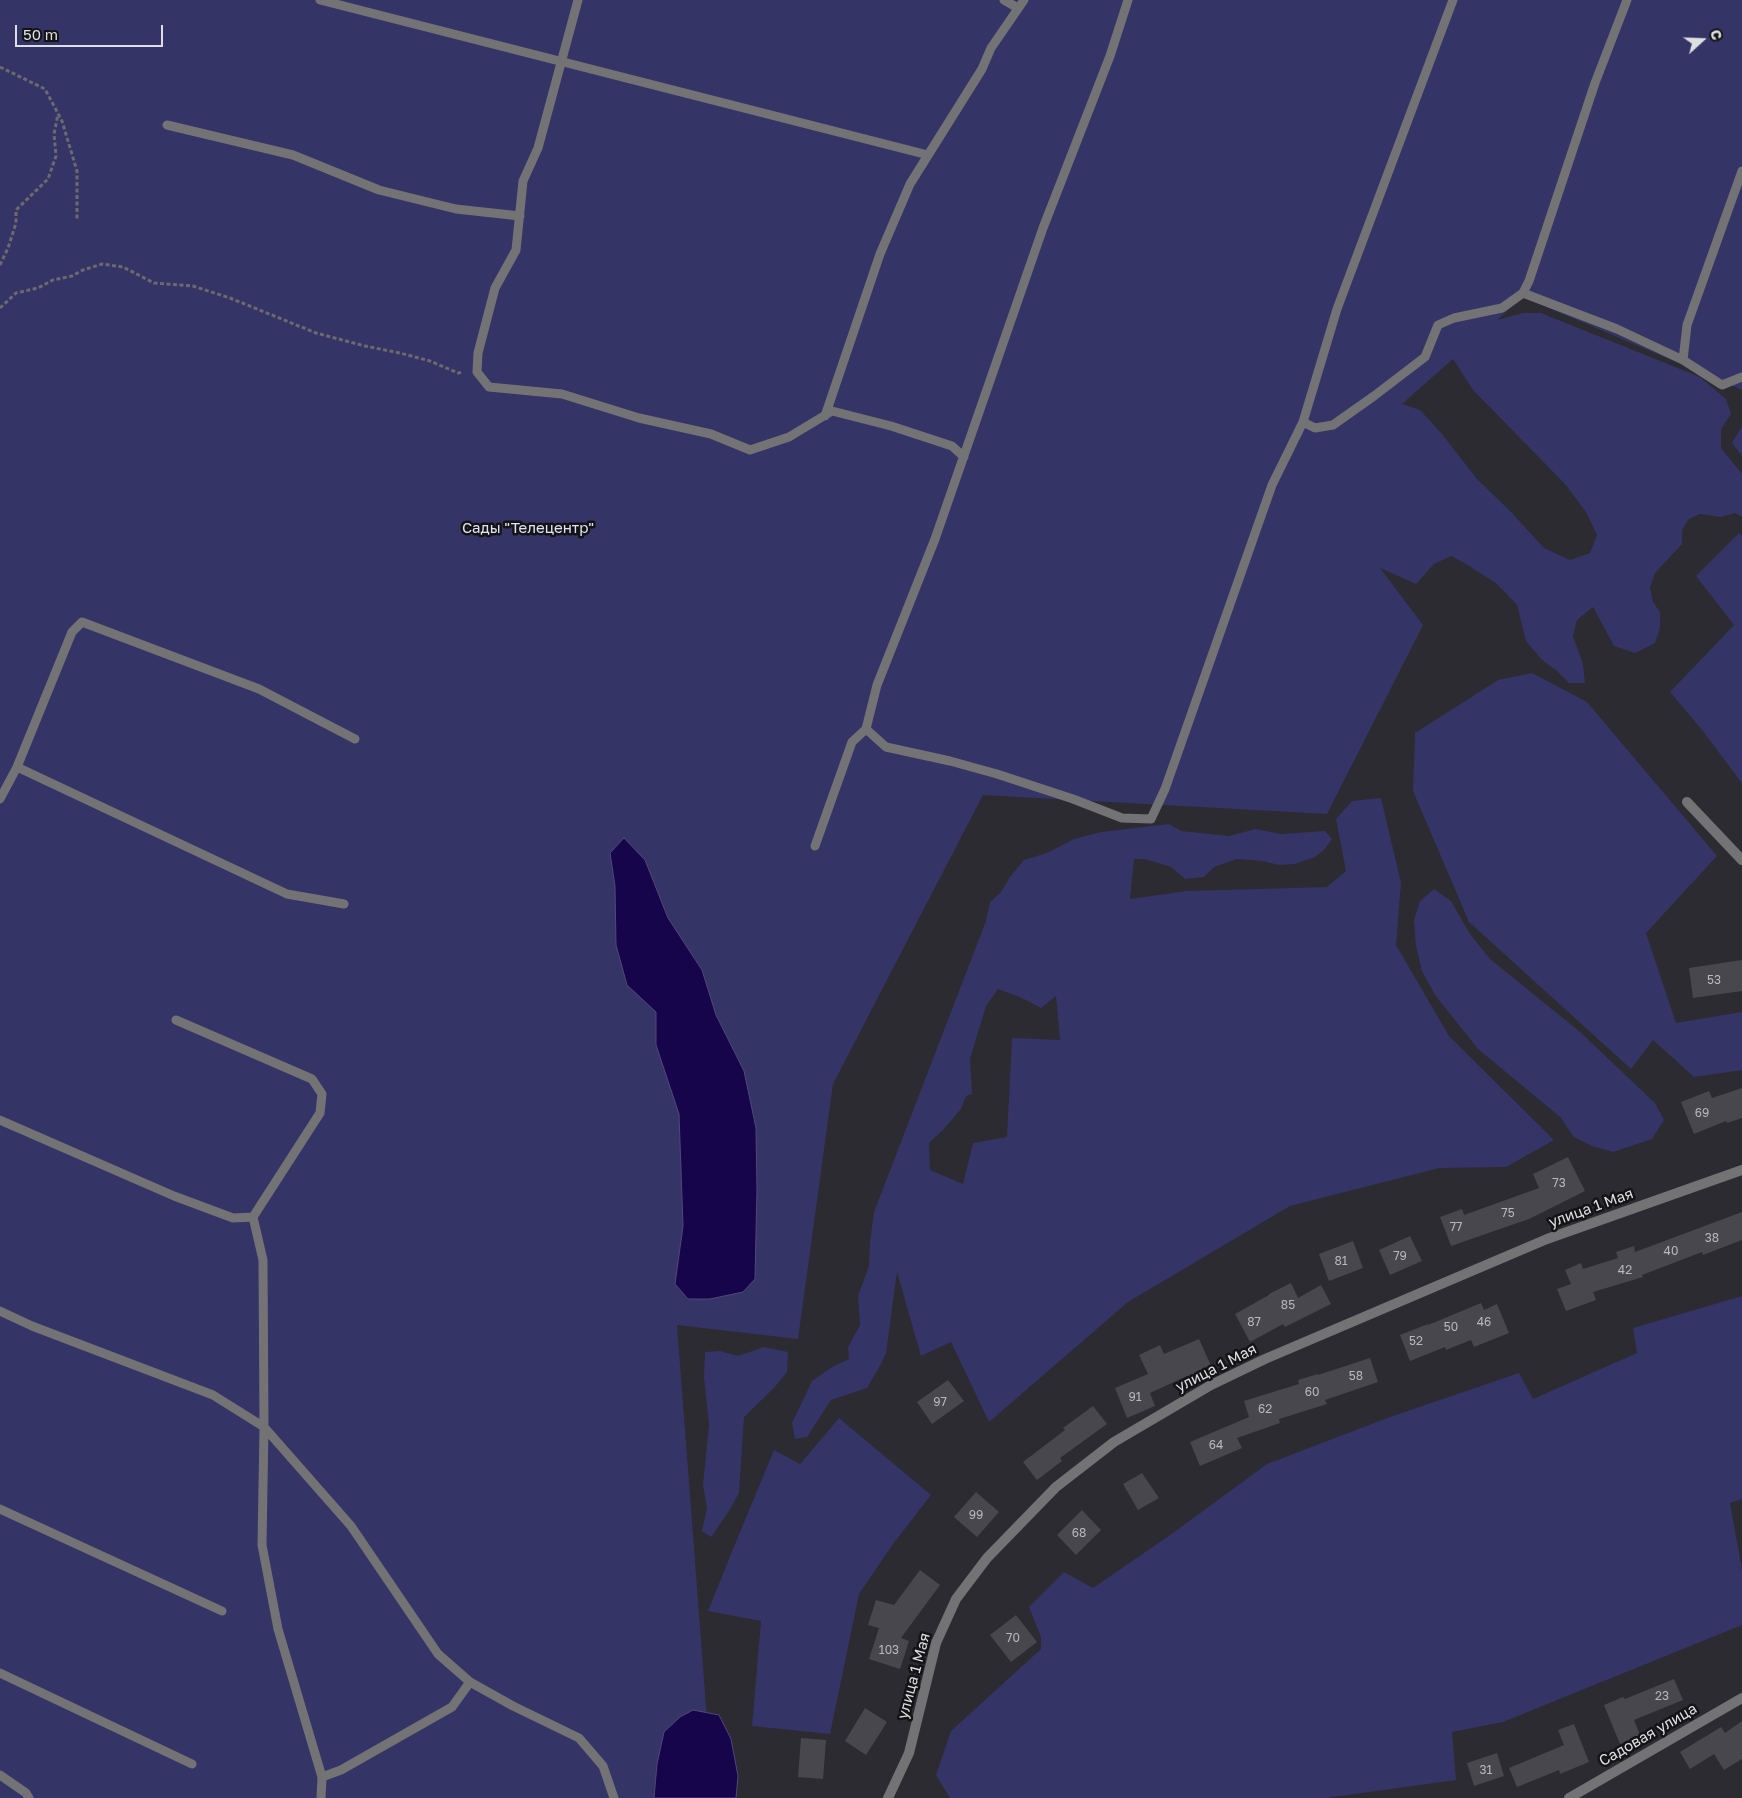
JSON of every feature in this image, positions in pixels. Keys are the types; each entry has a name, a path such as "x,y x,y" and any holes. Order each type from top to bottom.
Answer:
{"street":[{"path":"1687,802 1742,860"},
{"name":"улица 1 Мая","path":"888,1798 909,1753 936,1643 956,1599 988,1558 1056,1487 1114,1442 1211,1385 1265,1359 1547,1239 1742,1170"},
{"name":"Садовая улица","path":"1569,1798 1742,1698"}],"lane":[{"path":"320,0 928,155"},
{"path":"578,0 538,148 523,181 516,250 495,288 478,353 477,372 489,387 562,394 639,418 711,434 750,450 790,437 832,411 891,426 952,446 964,457"},
{"path":"1004,0 1018,8"},
{"path":"825,416 880,254 910,184 982,69 992,48 1024,0"},
{"path":"815,846 852,742 866,729 877,685 936,539 1043,228 1110,56 1128,0"},
{"path":"866,729 886,747 950,761 997,774 1073,799 1122,818 1151,819 1165,789 1272,485 1303,422 1337,310 1453,0"},
{"path":"1303,422 1315,428 1334,425 1425,357 1438,325 1454,318 1502,308 1523,293 1529,281 1626,0"},
{"path":"167,125 293,155 380,190 456,209 520,216"},
{"path":"1683,360 1687,325 1742,171"},
{"path":"1523,293 1617,329 1683,360 1722,385 1742,377"},
{"path":"0,799 17,767 72,632 82,622 259,689 355,739"},
{"path":"17,767 287,894 344,904"},
{"path":"176,1020 312,1079 322,1094 320,1113 252,1217 263,1260 264,1427 262,1545 278,1629 322,1777 322,1798"},
{"path":"0,1120 174,1196 233,1218 252,1217"},
{"path":"0,1311 32,1326 213,1395 264,1427 351,1526 438,1654 470,1682 513,1706 579,1738 603,1766 614,1798"},
{"path":"0,1509 222,1611"},
{"path":"0,1673 192,1764"},
{"path":"322,1777 341,1770 452,1707 470,1682"},
{"path":"0,1775 29,1798"}],"path":[{"path":"0,67 45,89 62,121 77,171 77,219"},
{"path":"0,265 16,223 16,210 48,179 56,156 54,134 58,114"},
{"path":"0,308 3,303 16,293 38,288 53,280 72,276 102,264 123,267 154,283 193,286 230,298 316,333 400,353 458,372 477,372"}],"green space":[{"name":"Сады \"Телецентр\"","path":"0,0 1742,0 1742,390 1523,297 1497,320 1523,313 1541,313 1700,377 1726,399 1731,414 1721,429 1721,448 1742,474 1742,517 1735,513 1720,517 1700,514 1689,519 1682,530 1682,544 1655,573 1650,588 1653,602 1660,612 1660,628 1655,643 1635,653 1614,646 1593,607 1577,620 1573,636 1583,664 1585,683 1569,683 1541,659 1526,641 1517,605 1497,584 1466,564 1451,556 1434,564 1416,584 1380,568 1423,625 1327,814 983,795 833,1084 798,1339 677,1325 713,1798 0,1798","holes":["1453,359 1473,390 1565,484 1586,512 1597,535 1590,553 1570,560 1544,548 1477,479 1442,434 1420,410 1402,404"]},
{"path":"1742,426 1742,456 1732,443"},
{"path":"1739,533 1742,536 1742,783 1702,730 1670,692 1734,625 1696,576"},
{"path":"1532,673 1587,702 1717,856 1646,933 1676,1023 1742,1012 1742,1070 1694,1077 1653,1040 1631,1069 1469,922 1413,791 1415,733 1498,680"},
{"path":"1381,798 1401,883 1396,945 1449,1036 1554,1140 1506,1167 1439,1168 1290,1206 1128,1302 989,1422 951,1342 921,1356 897,1272 886,1353 867,1388 831,1400 807,1437 795,1439 792,1423 812,1381 832,1367 849,1359 848,1347 860,1325 858,1296 869,1266 874,1212 986,921 990,902 1001,892 1024,860 1047,853 1074,839 1101,832 1169,824 1181,831 1229,836 1256,829 1281,834 1325,831 1332,839 1324,850 1315,857 1295,864 1279,865 1262,861 1237,859 1214,867 1204,877 1185,879 1171,867 1145,859 1134,859 1130,899 1187,891 1327,887 1346,871 1336,819 1352,801","holes":["998,989 1041,1008 1056,996 1060,1040 1012,1038 1007,1137 973,1143 963,1184 930,1170 929,1143 961,1109 966,1096 972,1094 970,1059 986,1006"]},
{"path":"1434,889 1451,901 1470,934 1490,959 1579,1031 1655,1103 1664,1120 1652,1139 1613,1152 1592,1146 1574,1137 1560,1117 1478,1049 1435,995 1422,971 1416,946 1414,920 1420,901"},
{"path":"1742,1296 1742,1499 1730,1503 1742,1570 1742,1625 1503,1722 1452,1732 1456,1780 1326,1798 950,1798 936,1775 951,1731 1041,1649 1041,1637 1029,1607 1064,1572 1093,1588 1173,1533 1267,1464 1390,1417 1519,1373 1533,1399 1637,1353 1633,1328"},
{"path":"764,1347 788,1352 787,1372 774,1388 744,1417 739,1493 711,1537 702,1531 707,1508 703,1485 709,1425 704,1377 705,1352 720,1351 738,1356"},
{"path":"839,1418 931,1495 893,1544 859,1594 830,1734 752,1726 761,1621 708,1611 774,1450 800,1464"}],"shaded area":[{"path":"624,838 645,860 668,918 702,970 716,1015 744,1071 756,1128 757,1190 755,1279 743,1292 710,1299 688,1299 675,1284 683,1226 679,1114 656,1045 656,1012 627,985 616,945 615,886 610,853"},
{"path":"693,1710 719,1715 731,1739 738,1776 736,1798 654,1798 657,1764 664,1732 680,1717"}],"building":[{"path":"1742,960 1742,991 1693,998 1689,968"},
{"path":"1742,1088 1742,1118 1727,1123 1726,1121 1694,1134 1681,1102 1709,1091 1712,1098"},
{"path":"1568,1157 1585,1191 1529,1219 1451,1246 1440,1217 1462,1209 1464,1215 1539,1188 1533,1174"},
{"path":"1742,1212 1742,1240 1703,1255 1702,1252 1642,1275 1643,1277 1593,1292 1596,1300 1566,1311 1557,1289 1571,1284 1565,1270 1581,1263 1583,1269 1618,1258 1616,1252 1634,1246 1635,1252"},
{"path":"1410,1236 1422,1261 1390,1275 1379,1250"},
{"path":"1353,1241 1363,1268 1329,1281 1319,1254"},
{"path":"1291,1283 1298,1298 1321,1285 1331,1304 1285,1327 1283,1324 1250,1342 1235,1314"},
{"path":"1481,1303 1484,1310 1497,1304 1509,1333 1474,1347 1471,1340 1446,1350 1445,1347 1410,1361 1400,1335"},
{"path":"1199,1339 1213,1370 1189,1380 1187,1376 1150,1393 1155,1406 1127,1418 1115,1388 1148,1374 1139,1355 1160,1345 1164,1354"},
{"path":"1370,1358 1378,1382 1325,1400 1327,1404 1279,1419 1280,1423 1237,1438 1242,1448 1200,1466 1190,1442 1249,1417 1244,1401 1299,1384 1298,1380"},
{"path":"948,1380 964,1401 932,1424 917,1402"},
{"path":"1093,1406 1107,1424 1060,1458 1062,1461 1037,1480 1023,1462 1065,1430 1063,1428"},
{"path":"1142,1473 1159,1498 1138,1510 1123,1484"},
{"path":"976,1492 999,1512 977,1537 954,1517"},
{"path":"1082,1510 1101,1530 1076,1555 1057,1535"},
{"path":"920,1570 940,1585 901,1638 909,1641 900,1669 869,1659 879,1628 868,1625 876,1600 894,1605"},
{"path":"1016,1615 1037,1642 1011,1662 990,1635"},
{"path":"1674,1679 1683,1700 1634,1720 1640,1735 1620,1744 1604,1705 1623,1697 1625,1699"},
{"path":"865,1708 887,1722 866,1755 845,1741"},
{"path":"1742,1721 1742,1759 1724,1770 1714,1754 1690,1769 1680,1752 1721,1727 1725,1733"},
{"path":"1574,1724 1589,1762 1560,1774 1559,1770 1517,1787 1509,1768 1564,1745 1558,1730"},
{"path":"801,1738 826,1740 823,1779 798,1777"},
{"path":"1497,1753 1504,1776 1474,1786 1467,1763"}]}
